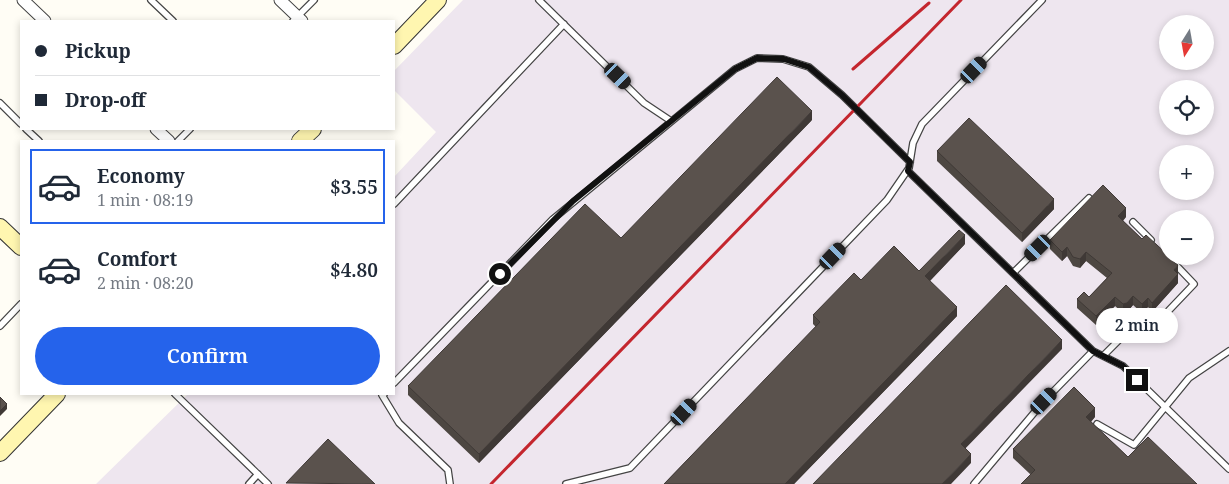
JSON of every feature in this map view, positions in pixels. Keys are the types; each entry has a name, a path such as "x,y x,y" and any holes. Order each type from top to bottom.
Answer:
{"street":[{"path":"23,0 44,20"},
{"path":"280,0 298,20"},
{"path":"395,45 438,0"},
{"path":"157,130 168,140"},
{"path":"301,140 312,130"},
{"path":"0,226 20,246"},
{"path":"0,453 56,395"}],"lane":[{"path":"151,0 172,20"},
{"path":"298,20 314,0"},
{"path":"539,0 644,103 671,121"},
{"path":"566,484 630,468 887,200 908,171 913,143 922,124 1042,0"},
{"path":"395,203 564,24"},
{"path":"395,383 553,219 735,69 757,58 784,59 809,67 842,95 910,162"},
{"path":"0,103 20,123"},
{"path":"27,130 38,140"},
{"path":"179,140 189,130"},
{"path":"908,171 1093,351 1123,366 1229,469"},
{"path":"1013,273 1089,198"},
{"path":"1133,222 1154,242"},
{"path":"1103,356 1128,331 1153,327 1194,284 1176,265"},
{"path":"0,326 20,305"},
{"path":"974,484 1044,401 1093,351"},
{"path":"1097,424 1134,445 1164,406 1189,378 1229,351"},
{"path":"176,395 268,484"},
{"path":"383,395 398,423 448,470 450,484"},
{"path":"249,484 258,474"}],"shaded area":[{"path":"463,0 1229,0 1229,484 96,484 187,395 395,395 395,176 436,132 395,91 395,70"}],"building":[{"path":"777,77 812,111 479,454 408,386 585,204 621,238"},
{"path":"969,118 1054,199 1022,233 937,151"},
{"path":"1103,185 1126,208 1118,216 1142,239 1146,235 1159,247 1159,265 1178,265 1174,270 1178,274 1152,303 1148,298 1142,304 1133,296 1127,303 1123,304 1115,297 1096,316 1077,299 1084,292 1089,297 1112,273 1086,252 1080,259 1073,257 1067,247 1062,252 1050,240"},
{"path":"959,230 965,235 925,276 957,307 785,484 664,484 820,322 813,315 854,273 861,280 894,246 919,271"},
{"path":"1006,285 1062,340 961,444 971,454 942,484 813,484"},
{"path":"1074,387 1095,408 1086,417 1128,457 1148,437 1197,484 1021,484 1035,470 1013,449"},
{"path":"0,397 7,404 0,411"},
{"path":"328,439 375,484 286,483"}],"railway":[{"path":"491,484 961,0"},
{"path":"853,69 929,3"}],"route":[{"path":"500,274 573,201 735,69 757,58 784,59 809,67 842,95 910,162 908,171 1093,351 1123,366 1137,380"}]}
